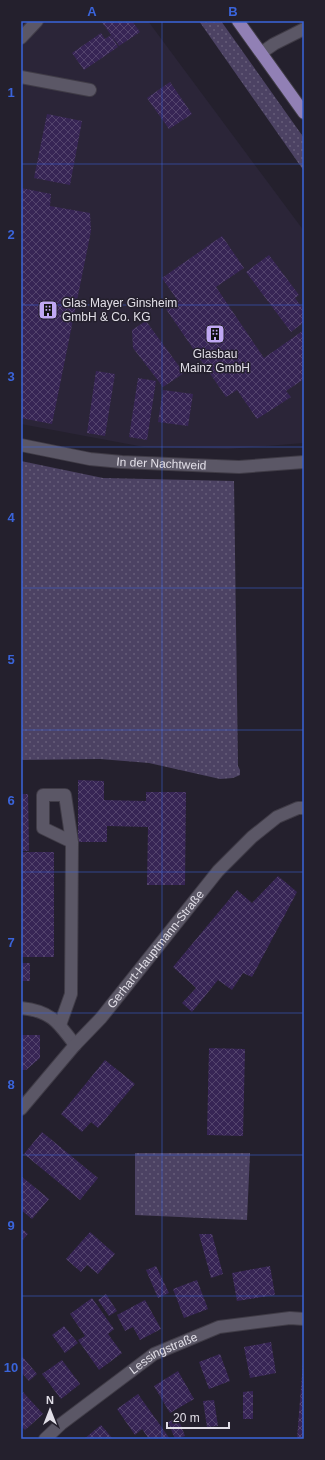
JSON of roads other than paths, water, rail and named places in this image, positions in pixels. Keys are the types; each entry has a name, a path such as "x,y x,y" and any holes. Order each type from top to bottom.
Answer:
{"main road":[{"path":"238,21 304,113"}],"street":[{"path":"21,38 38,21"},
{"path":"261,53 274,44 304,29"},
{"path":"21,76 90,90"},
{"name":"In der Nachtweid","path":"21,445 90,459 122,462 239,467 304,462"},
{"name":"Gerhart-Hauptmann-Straße","path":"21,1109 75,1045 101,1018 218,871 252,837 277,816 298,808 304,808"},
{"path":"60,1025 71,994 72,842"},
{"path":"21,1008 33,1009 47,1014 60,1025 75,1045"},
{"name":"Lessingstraße","path":"45,1439 60,1424 154,1354 219,1327 290,1318 304,1319"}],"place":[{"name":"Glas Mayer Ginsheim GmbH & Co. KG","path":"48,310"},
{"name":"Glasbau Mainz GmbH","path":"215,334"}]}
